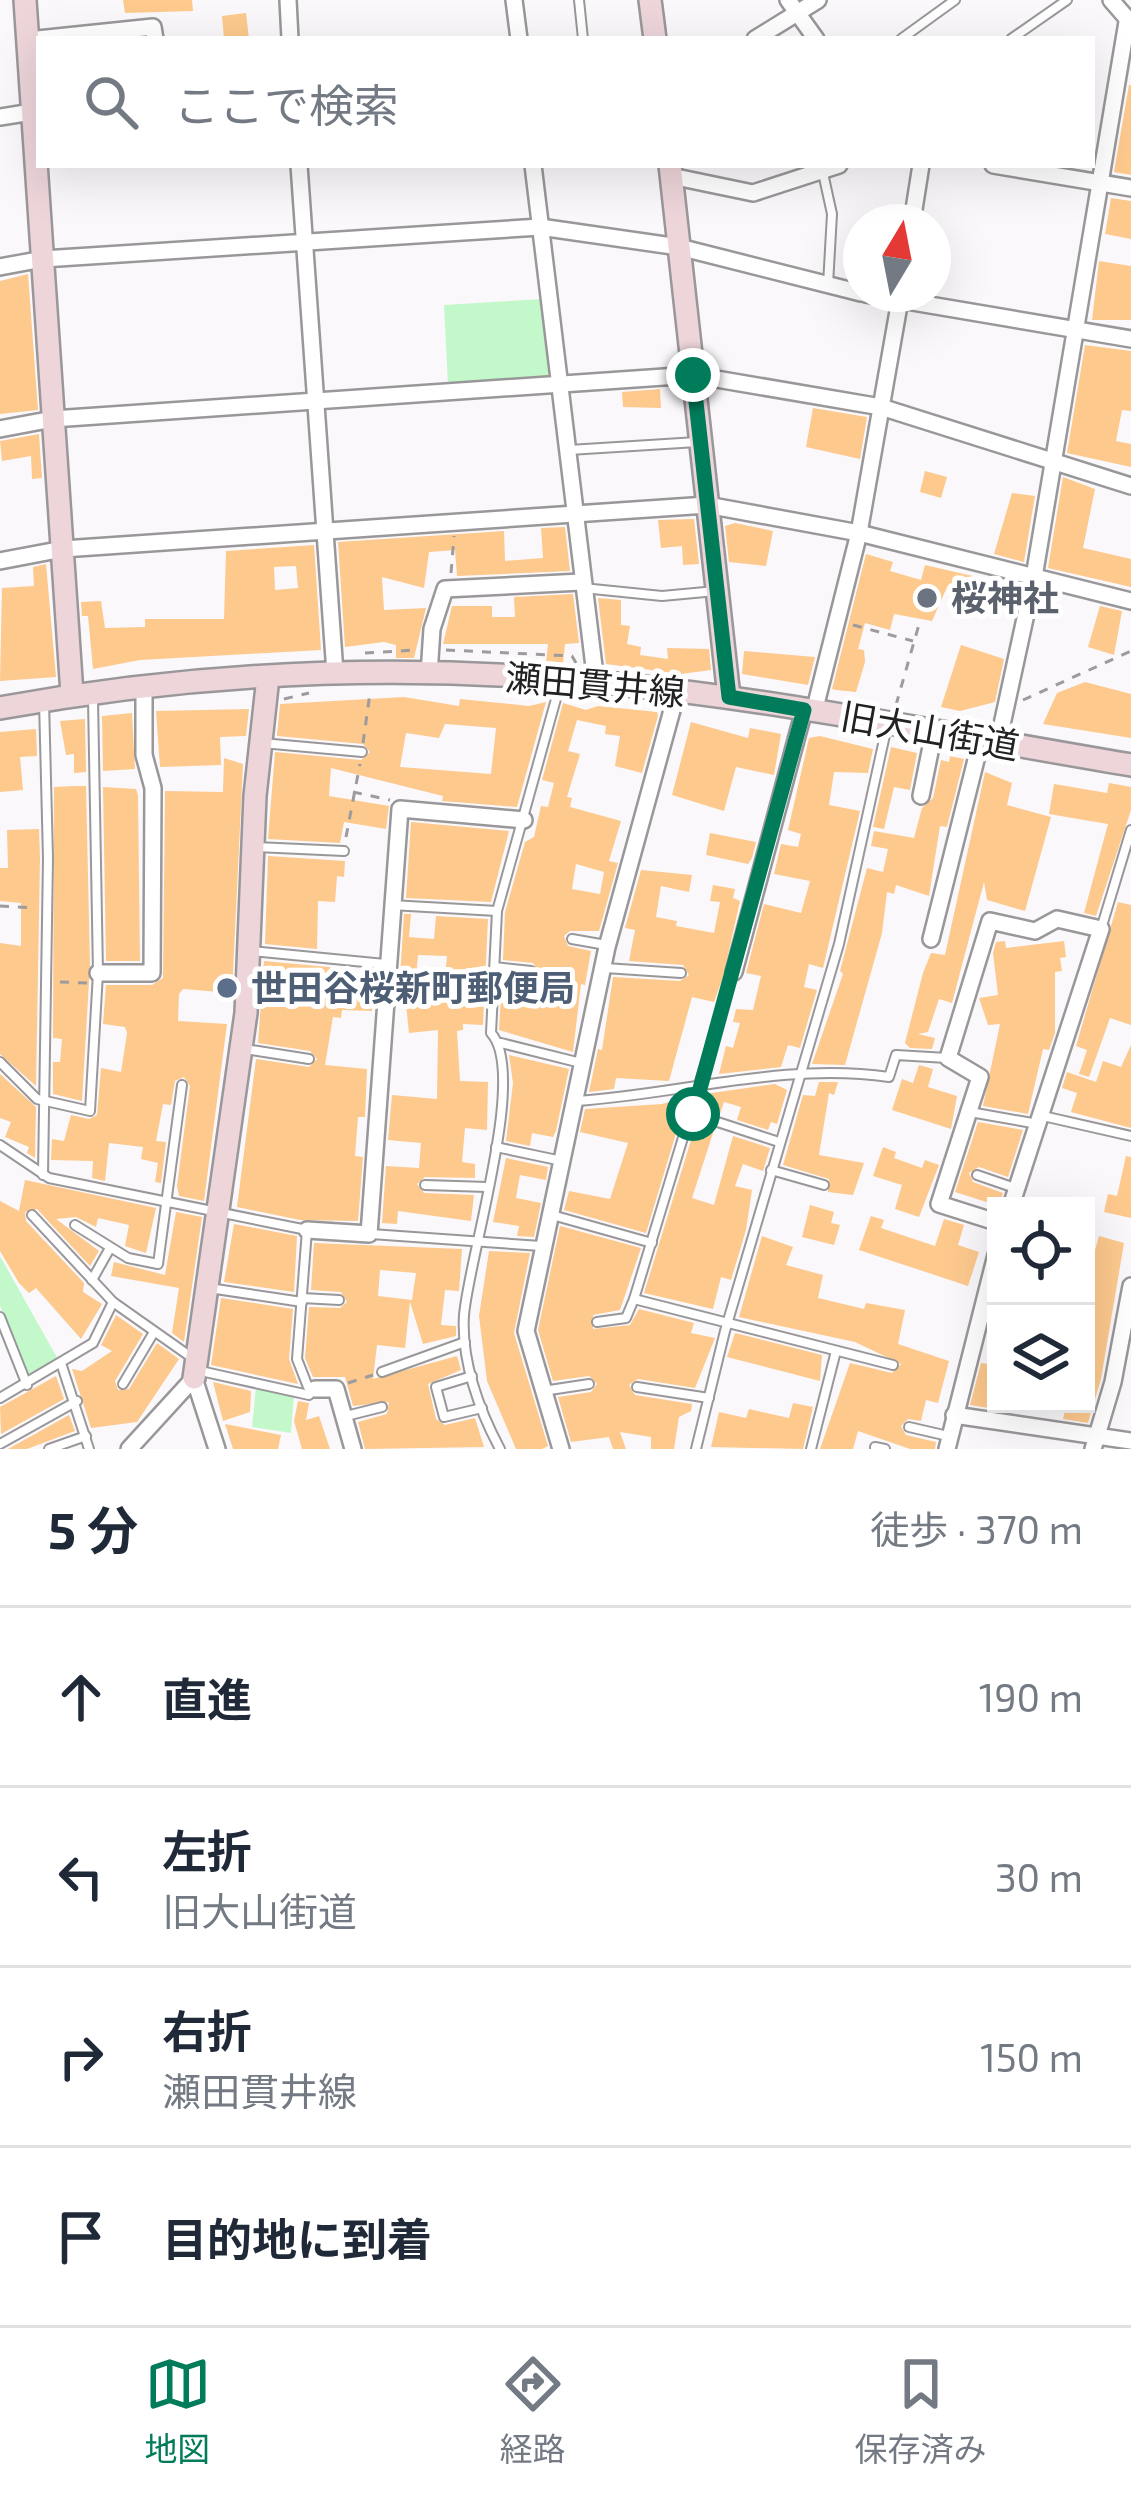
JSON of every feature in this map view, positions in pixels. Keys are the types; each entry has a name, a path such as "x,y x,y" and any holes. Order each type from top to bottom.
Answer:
{"street":[{"path":"0,117 36,111 26,0"},
{"path":"288,0 290,36"},
{"path":"514,0 519,36"},
{"path":"650,0 655,36"},
{"path":"788,0 813,36"},
{"path":"760,36 818,0"},
{"path":"931,939 989,741 1004,709 1034,577 1129,22 1111,0"},
{"path":"66,36 153,27 154,36"},
{"path":"28,40 36,39"},
{"path":"39,168 63,549 83,693"},
{"path":"299,168 335,674"},
{"path":"533,168 596,683"},
{"path":"915,204 921,168"},
{"path":"1023,168 1131,188"},
{"path":"671,170 753,193 831,169"},
{"name":"瀬田貫井線","path":"0,708 144,686 335,674 562,673 596,683 729,697 671,170"},
{"path":"0,267 43,260 540,227 679,247 843,290"},
{"path":"951,307 1131,339"},
{"path":"734,972 859,533 897,312"},
{"path":"0,429 53,419 693,375 881,407 1131,486"},
{"path":"0,561 63,549 707,505 859,533 1131,601"},
{"path":"429,674 431,629 445,590 582,585"},
{"path":"218,1449 195,1370 242,1048 268,677"},
{"path":"98,979 152,973 153,788 144,755 144,686"},
{"path":"562,1449 526,1330 602,968 677,692"},
{"name":"旧大山街道","path":"729,697 809,711 892,716 934,732 1131,766"},
{"path":"921,796 934,732"},
{"path":"308,1230 369,1234 389,905 400,809 524,820"},
{"path":"987,1219 939,1204 980,1077 948,1058 990,922 1035,931 1057,919 1101,929 1014,1197"},
{"path":"1095,1442 1113,1382 1131,1286"},
{"path":"948,1443 987,1289"},
{"path":"129,1449 195,1370"},
{"path":"315,1388 337,1389 353,1449"},
{"path":"954,1415 1095,1442 1131,1441"}],"lane":[{"path":"579,0 583,36"},
{"path":"905,36 955,0"},
{"path":"1015,36 1067,0"},
{"path":"827,287 831,169"},
{"path":"567,450 701,442"},
{"path":"582,585 662,596 718,590"},
{"path":"562,673 497,911 491,1033 501,1043 583,1063"},
{"path":"0,1062 44,1101 90,1111 98,979 83,693"},
{"path":"43,1175 48,908 44,700"},
{"path":"696,1449 771,1170 839,944 892,716"},
{"path":"260,743 362,752"},
{"path":"1101,929 1131,830"},
{"path":"254,847 344,850"},
{"path":"389,905 497,911"},
{"path":"572,939 608,946"},
{"path":"252,951 385,964"},
{"path":"495,967 532,971"},
{"path":"602,968 681,973"},
{"path":"597,1322 626,1318 634,1299 734,972"},
{"path":"500,1449 482,1408 465,1342 476,1240 504,1105 501,1043"},
{"path":"242,1048 309,1058"},
{"path":"577,1101 641,1096 704,1082 845,1071 889,1077 896,1055 948,1058"},
{"path":"74,1225 110,1248 158,1264 182,1085"},
{"path":"969,1111 1131,1136"},
{"path":"693,1114 779,1142"},
{"path":"0,1145 43,1175 308,1230 297,1359 308,1387 315,1388"},
{"path":"496,1147 564,1162"},
{"path":"771,1170 824,1185"},
{"path":"977,1175 1017,1189"},
{"path":"424,1185 487,1187"},
{"path":"32,1215 113,1302 195,1370 309,1395 315,1388"},
{"path":"552,1215 652,1243"},
{"path":"369,1234 544,1246"},
{"path":"92,1280 110,1248"},
{"path":"209,1288 338,1300"},
{"path":"634,1299 892,1365"},
{"path":"0,1398 62,1366 93,1343 113,1302"},
{"path":"0,1317 26,1385"},
{"path":"123,1384 154,1332"},
{"path":"382,1372 465,1342"},
{"path":"811,1449 836,1351"},
{"path":"62,1366 88,1449"},
{"path":"472,1376 436,1387 444,1418 482,1408"},
{"path":"542,1391 589,1384"},
{"path":"638,1387 709,1398"},
{"path":"0,1444 76,1401"},
{"path":"346,1416 382,1407"},
{"path":"909,1426 948,1443"},
{"path":"50,1449 86,1436"}],"path":[{"path":"445,590 455,560 453,522"},
{"path":"892,716 920,621"},
{"path":"836,622 915,641"},
{"path":"360,654 423,650"},
{"path":"436,650 572,656 578,667 562,673"},
{"path":"1004,709 1131,651"},
{"path":"344,850 370,690 352,691"},
{"path":"275,704 316,692"},
{"path":"353,792 393,801 400,809"},
{"path":"0,906 48,908"},
{"path":"46,981 98,979"},
{"path":"337,1389 382,1372"}],"green space":[{"path":"543,299 553,372 548,380 448,385 444,305"},
{"path":"0,1256 59,1361 30,1376 0,1306"},
{"path":"256,1387 294,1394 291,1433 252,1427"}],"building":[{"path":"123,0 192,0 193,11 125,13"},
{"path":"246,13 249,36 224,36 222,16"},
{"path":"1131,85 1131,175 1114,172"},
{"path":"1111,198 1131,201 1131,239 1105,234"},
{"path":"1099,261 1131,266 1131,320 1092,320"},
{"path":"28,274 38,410 0,414 0,281"},
{"path":"1085,345 1131,351 1131,411 1122,410 1116,441 1131,444 1131,467 1067,453"},
{"path":"660,389 661,408 623,407 622,392"},
{"path":"813,408 867,417 860,459 806,447"},
{"path":"39,434 42,478 32,479 31,456 2,461 0,441"},
{"path":"925,471 947,477 941,498 920,492"},
{"path":"1063,477 1095,489 1083,548 1131,559 1131,587 1048,568"},
{"path":"1012,493 1035,496 1024,562 994,554"},
{"path":"694,519 699,564 683,565 682,546 661,548 658,520"},
{"path":"735,523 773,531 766,566 729,562 725,526"},
{"path":"565,527 570,571 457,576 455,550 429,552 424,588 382,577 384,610 426,608 414,658 396,658 396,645 384,642 345,647 338,542 504,531 505,561 543,558 541,528"},
{"path":"314,545 321,650 140,660 93,669 88,616 82,616 81,602 101,601 105,628 145,627 145,619 224,619 226,551","holes":["296,566 298,588 275,590 274,567"]},
{"path":"866,554 893,562 890,571 921,580 925,565 977,577 973,592 948,585 932,621 894,614 890,630 865,623 858,649 864,650 865,662 856,692 836,690 832,689"},
{"path":"46,564 56,677 0,681 2,588 34,586 33,567"},
{"path":"573,594 579,643 565,644 563,664 546,663 548,644 443,644 452,606 492,606 492,617 515,617 514,597"},
{"path":"598,598 621,600 621,625 630,626 627,644 641,647 640,655 668,659 667,648 709,649 711,670 681,674 606,664"},
{"path":"1100,606 1122,611 1114,655 1088,647"},
{"path":"961,645 1004,659 995,702 960,711 941,707"},
{"path":"744,651 815,657 808,685 742,674"},
{"path":"1085,682 1131,694 1131,738 1043,724 1057,693"},
{"path":"404,697 459,706 460,699 529,706 546,702 517,807 442,801 443,796 331,768 329,796 389,806 386,829 344,822 340,843 268,839 275,752 361,760 370,752 363,744 277,736 280,704","holes":["445,724 496,728 491,774 400,767 406,733 439,738"]},
{"path":"563,703 586,710 598,706 657,712 642,773 615,766 620,736 605,734 606,726 577,720 568,751 580,754 567,797 572,798 570,807 621,821 609,861 618,863 599,931 570,931 564,936 568,946 591,951 585,985 581,984 573,1052 499,1030 502,976 531,979 539,973 533,963 503,960 505,912 525,842 534,837 541,806 548,807 554,783 542,780","holes":["576,864 604,872 600,894 572,889"]},
{"path":"249,709 246,736 220,737 221,765 160,767 156,711"},
{"path":"132,713 135,769 103,771 102,716"},
{"path":"85,719 86,772 74,773 74,754 66,755 60,721"},
{"path":"691,722 748,738 750,728 781,734 774,775 736,767 724,811 672,795"},
{"path":"36,729 37,756 20,757 23,790 0,792 0,732"},
{"path":"820,736 873,749 868,773 834,772 829,805 860,811 823,968 809,964 804,987 817,990 800,1048 788,1045 781,1067 719,1074 726,1046 733,1048 740,1023 733,1022 736,1009 753,1010 761,976 746,973 764,904 801,913 810,881 774,874 781,844 798,847 801,834 788,830 809,738"},
{"path":"891,747 917,753 910,790 894,787 884,829 873,827"},
{"path":"950,756 964,759 947,827 940,826 929,896 896,885 894,894 887,892 882,933 845,1065 812,1064 843,974 867,868 883,872 888,849 871,846 874,831 914,838 922,808 933,798 941,760 949,762"},
{"path":"224,758 243,764 232,993 183,989 179,994 178,1021 227,1024 204,1201 179,1196 177,1186 190,1086 184,1077 175,1081 171,1105 163,1104 156,1141 166,1142 161,1183 155,1182 158,1163 141,1159 143,1147 109,1143 105,1181 92,1178 93,1161 51,1160 52,1139 64,1141 71,1115 89,1119 97,1115 101,1068 121,1072 127,1033 125,1027 103,1024 106,985 152,985 163,978 165,791 223,792"},
{"path":"985,772 1012,783 1007,805 1051,817 1025,911 987,900 984,882 952,1003 939,999 928,1032 918,1034 935,1038 932,1049 910,1048 905,1043 923,973 931,953 945,955"},
{"path":"1109,783 1131,787 1131,810 1096,916 1084,913 1108,824 1049,814 1054,784 1107,793"},
{"path":"86,786 90,965 82,1101 53,1094 53,1062 60,1062 62,1039 53,1038 54,787"},
{"path":"103,787 136,789 138,795 140,961 106,961"},
{"path":"411,822 509,831 491,902 406,898"},
{"path":"39,829 36,1086 0,1054 0,943 21,946 21,903 0,901 0,868 8,868 7,830"},
{"path":"710,833 756,842 748,864 706,855"},
{"path":"268,856 345,861 344,877 337,876 335,902 318,901 317,949 265,944"},
{"path":"641,870 692,875 689,892 661,886 656,917 677,921 676,926 714,933 720,902 710,901 713,885 735,889 733,898 740,901 723,977 714,1002 692,997 669,1081 616,1078 614,1089 589,1092 598,1049 602,1050 613,977 680,981 689,975 683,965 629,961 635,930 625,928"},
{"path":"1118,902 1131,905 1131,1025 1110,1018 1089,1077 1079,1074 1087,1050 1076,1046"},
{"path":"404,914 411,914 409,937 434,939 436,916 488,919 483,1025 463,1024 463,1030 457,1031 460,1081 488,1082 487,1130 465,1128 462,1162 475,1164 475,1178 425,1177 417,1184 424,1193 474,1195 471,1221 398,1211 397,1224 382,1223 386,1166 419,1168 421,1143 388,1140 392,1095 437,1099 438,1030 409,1033 406,1004 476,997 476,989 444,986 447,956 418,955 416,978 400,977"},
{"path":"1005,941 1006,948 1064,941 1062,971 1055,972 1055,1033 1049,1050 1043,1049 1028,1114 983,1106 1000,1024 988,1025 979,998 998,995 993,953 996,942"},
{"path":"264,961 350,969 348,993 372,994 372,1011 342,1010 341,1018 333,1017 325,1065 367,1069 365,1117 358,1117 355,1156 363,1157 358,1221 300,1220 237,1207 256,1059 309,1067 317,1059 310,1051 258,1043"},
{"path":"1131,1045 1131,1128 1071,1112 1077,1093 1062,1088 1067,1072 1096,1082 1103,1061 1121,1067"},
{"path":"509,1055 569,1069 553,1137 532,1133 530,1146 506,1141 513,1083"},
{"path":"919,1065 933,1069 928,1087 957,1096 951,1129 892,1110 902,1079 913,1083"},
{"path":"0,1074 36,1107 35,1158 27,1153 29,1147 5,1137 11,1122 0,1118"},
{"path":"819,1082 838,1082 834,1095 829,1093 819,1155 864,1163 853,1195 828,1192 829,1179 783,1165 803,1095 815,1096"},
{"path":"775,1084 787,1090 777,1124 771,1122 768,1130 737,1120 741,1107 724,1102 720,1114 701,1108 705,1094"},
{"path":"687,1097 646,1233 564,1210 569,1191 610,1199 628,1143 580,1132 585,1109 662,1104"},
{"path":"978,1122 1023,1130 1008,1177 979,1167 969,1173 973,1182 1003,1193 1002,1197 987,1197 987,1202 955,1192"},
{"path":"696,1124 714,1130 692,1198 714,1205 733,1136 770,1148 763,1171 743,1164 735,1186 752,1190 746,1230 731,1280 721,1277 713,1309 644,1293"},
{"path":"883,1147 896,1152 894,1158 922,1168 925,1160 939,1165 919,1217 895,1209 902,1185 873,1176"},
{"path":"1126,1156 1131,1157 1131,1218 1104,1212 1108,1194 1117,1196"},
{"path":"506,1158 548,1167 546,1180 520,1175 516,1198 541,1203 534,1237 517,1236 519,1226 493,1222"},
{"path":"25,1180 156,1208 146,1253 125,1246 129,1225 98,1218 96,1227 76,1217 56,1219 99,1251 90,1266 37,1209 25,1212 26,1221 84,1283 83,1292 102,1304 81,1339 36,1288 29,1293 19,1283 0,1251 0,1201 19,1211"},
{"path":"810,1205 834,1212 831,1223 840,1225 834,1245 802,1237"},
{"path":"176,1212 202,1217 184,1342 172,1333 179,1288 111,1276 114,1262 165,1275"},
{"path":"871,1216 884,1220 881,1228 935,1246 944,1219 964,1225 958,1245 979,1252 968,1286 859,1250"},
{"path":"234,1224 297,1236 294,1292 224,1282"},
{"path":"560,1226 641,1248 620,1310 593,1315 593,1329 630,1325 639,1309 694,1323 691,1333 715,1338 695,1388 638,1379 629,1385 635,1395 692,1404 691,1411 679,1417 674,1449 651,1449 651,1437 620,1432 626,1449 613,1449 609,1437 571,1442 558,1397 591,1392 597,1384 589,1376 553,1381 538,1330"},
{"path":"762,1236 793,1247 786,1265 823,1275 818,1298 864,1309 866,1303 905,1310 898,1344 949,1361 938,1403 926,1400 921,1421 908,1419 901,1426 906,1435 936,1442 935,1449 910,1449 858,1431 853,1449 820,1449 850,1363 892,1373 901,1364 855,1342 739,1317"},
{"path":"1099,1236 1124,1243 1095,1399 1095,1305"},
{"path":"314,1243 462,1249 459,1291 445,1290 441,1325 456,1326 456,1336 423,1344 410,1302 405,1348 377,1345 373,1379 457,1356 461,1370 428,1384 436,1419 445,1425 475,1418 484,1447 365,1449 358,1422 387,1414 389,1402 353,1406 345,1377 313,1377 305,1358 309,1307 340,1308 347,1302 341,1292 311,1290","holes":["380,1270 416,1273 412,1300 378,1296"]},
{"path":"489,1251 530,1253 514,1333 548,1446 542,1449 516,1449 487,1381 479,1316"},
{"path":"221,1298 293,1309 289,1359 298,1384 211,1365"},
{"path":"116,1315 143,1334 115,1381 118,1390 129,1389 157,1343 179,1359 137,1422 91,1428 72,1369 82,1371 112,1351 101,1345"},
{"path":"735,1333 822,1355 820,1381 727,1357"},
{"path":"981,1363 987,1364 987,1408 970,1405"},
{"path":"56,1376 64,1399 1,1434 0,1407"},
{"path":"213,1382 251,1391 250,1412 223,1421"},
{"path":"298,1401 309,1403 306,1420 319,1416 330,1449 302,1449 294,1421"},
{"path":"793,1403 813,1407 803,1449 711,1447 719,1412 746,1418 749,1409 789,1418"},
{"path":"1064,1413 1091,1413 1088,1423 1063,1419"},
{"path":"69,1415 75,1431 27,1449 8,1449"},
{"path":"225,1424 281,1435 278,1449 233,1449"}],"place":[{"name":"桜神社","path":"927,598"},
{"name":"世田谷桜新町郵便局","path":"227,988"}],"route":[{"path":"693,375 729,697 804,710 693,1114"}]}
